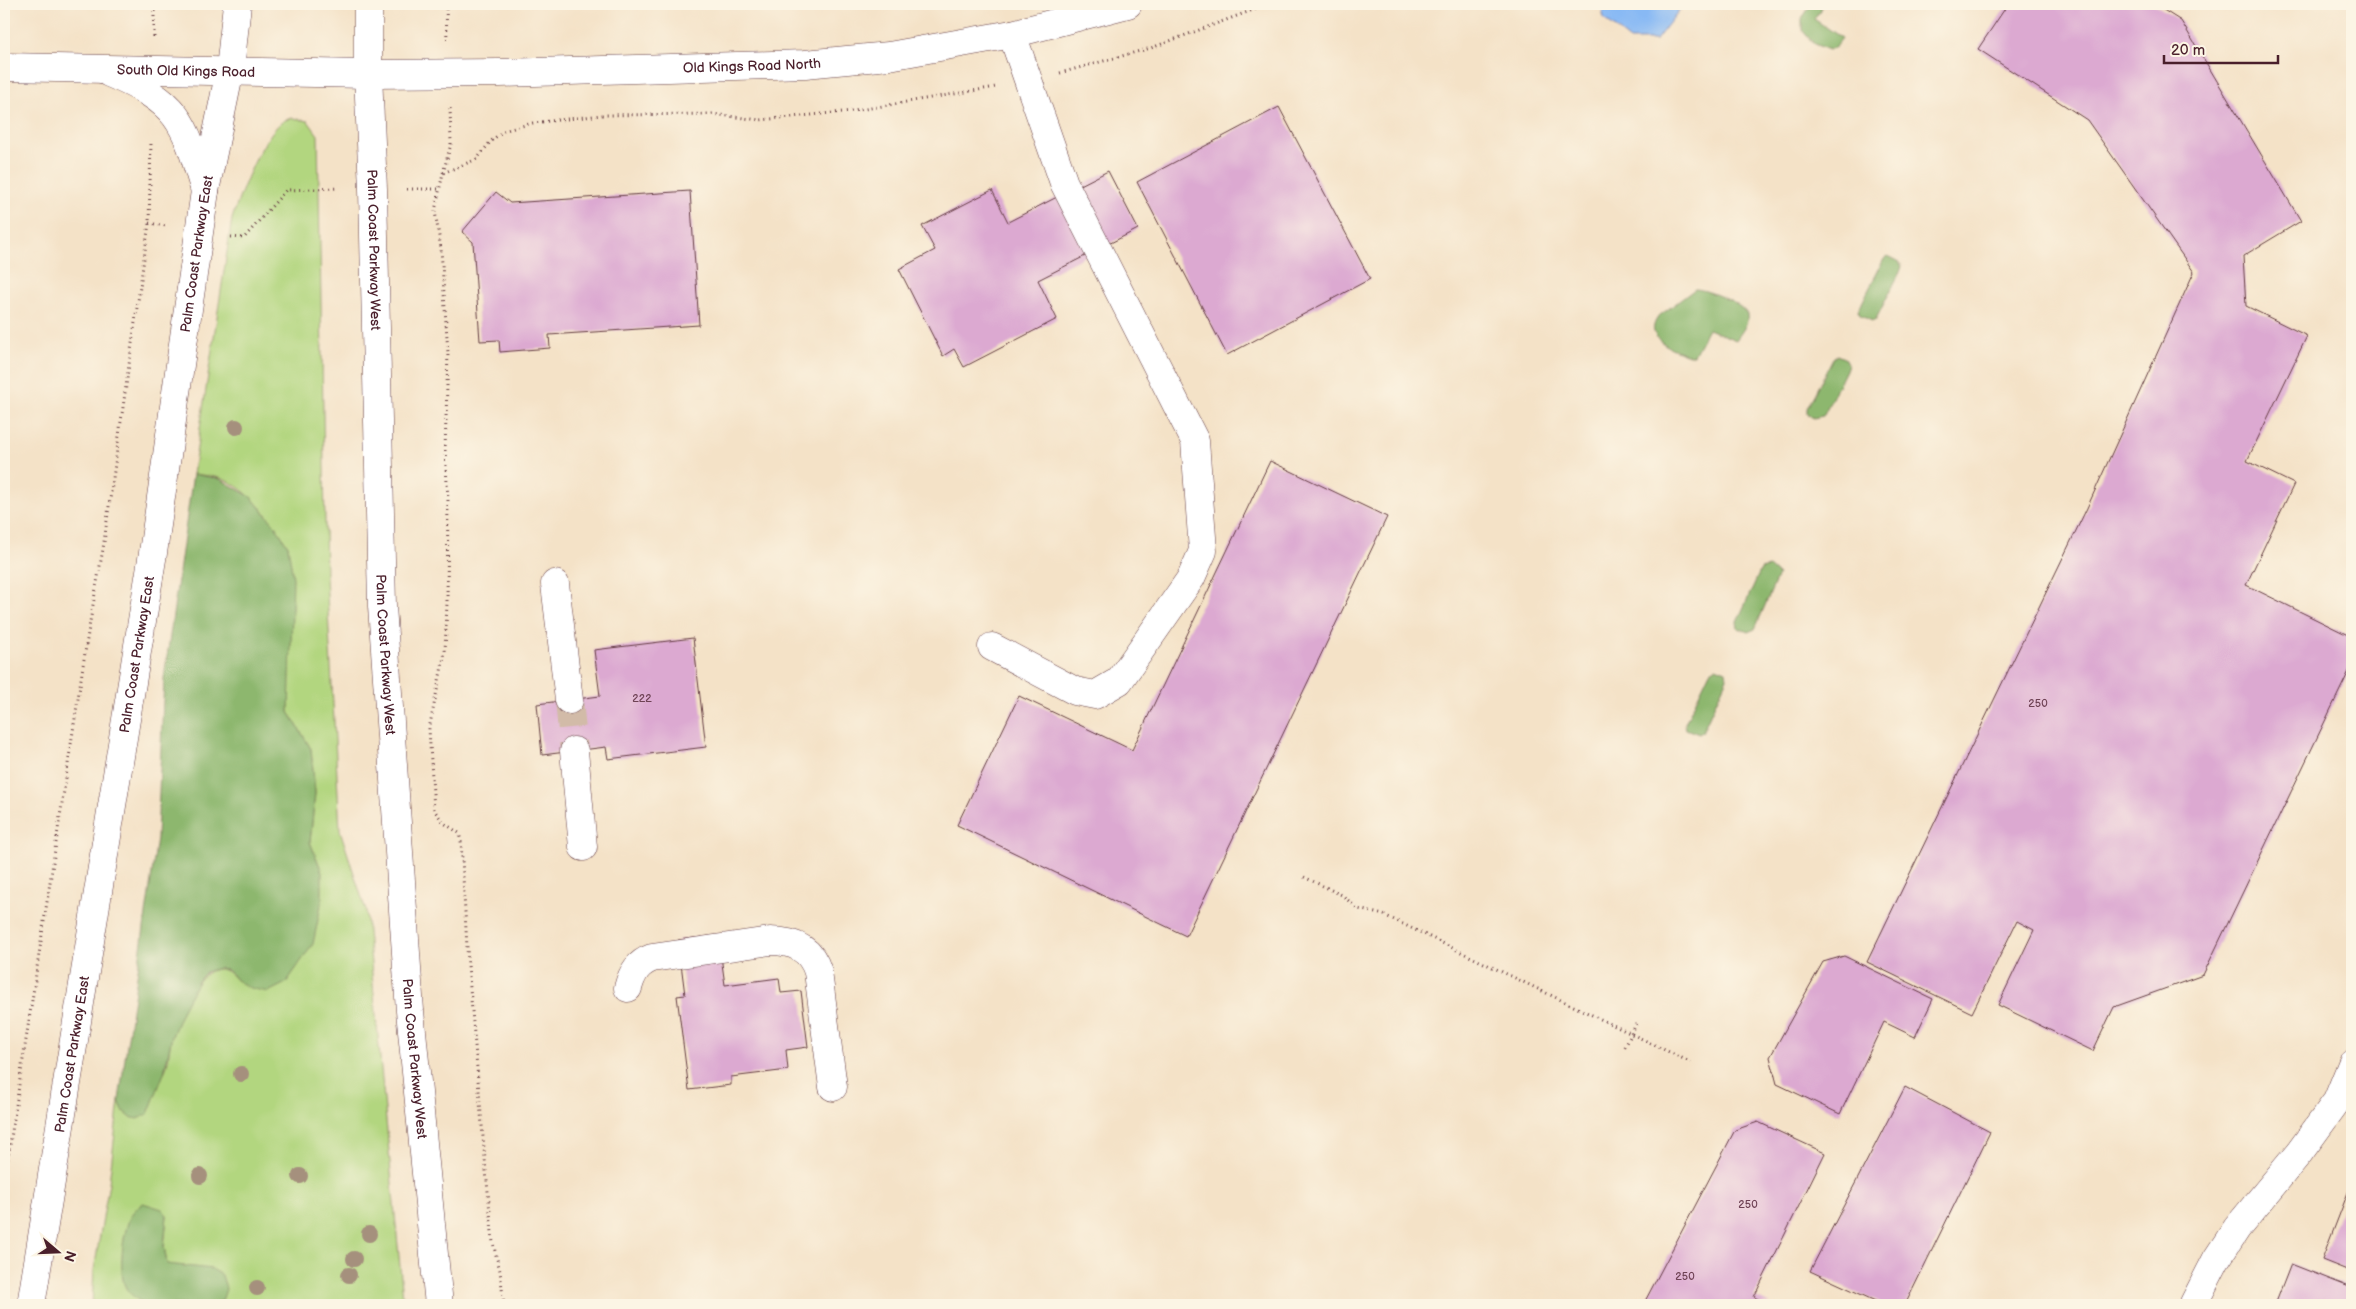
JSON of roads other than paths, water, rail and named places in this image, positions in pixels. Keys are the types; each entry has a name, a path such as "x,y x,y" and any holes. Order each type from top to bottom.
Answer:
{"main road":[{"name":"Palm Coast Parkway East","path":"34,1304 153,552 205,191 230,70 237,4"},
{"name":"Palm Coast Parkway West","path":"368,4 368,74 382,606 410,1012 439,1305"},
{"name":"Old Kings Road North","path":"368,74 500,73 805,64 889,56 1012,34 1128,4"},
{"path":"992,647 1075,690 1095,694 1119,681 1191,578 1203,551 1195,441 1064,183 1012,34"},
{"name":"South Old Kings Road","path":"4,66 368,74"},
{"path":"100,69 153,95 178,119 193,149 205,191"},
{"path":"555,584 569,700"},
{"path":"574,751 583,847"},
{"path":"628,988 632,975 638,966 652,958 770,942 788,942 801,947 810,955 818,972 833,1087"},
{"path":"2193,1305 2216,1260 2237,1228 2299,1153 2337,1101 2352,1064"}],"water":[{"path":"1601,4 1684,4 1656,40 1630,40 1604,19"}],"tunnel":[{"path":"569,700 574,751"}]}
